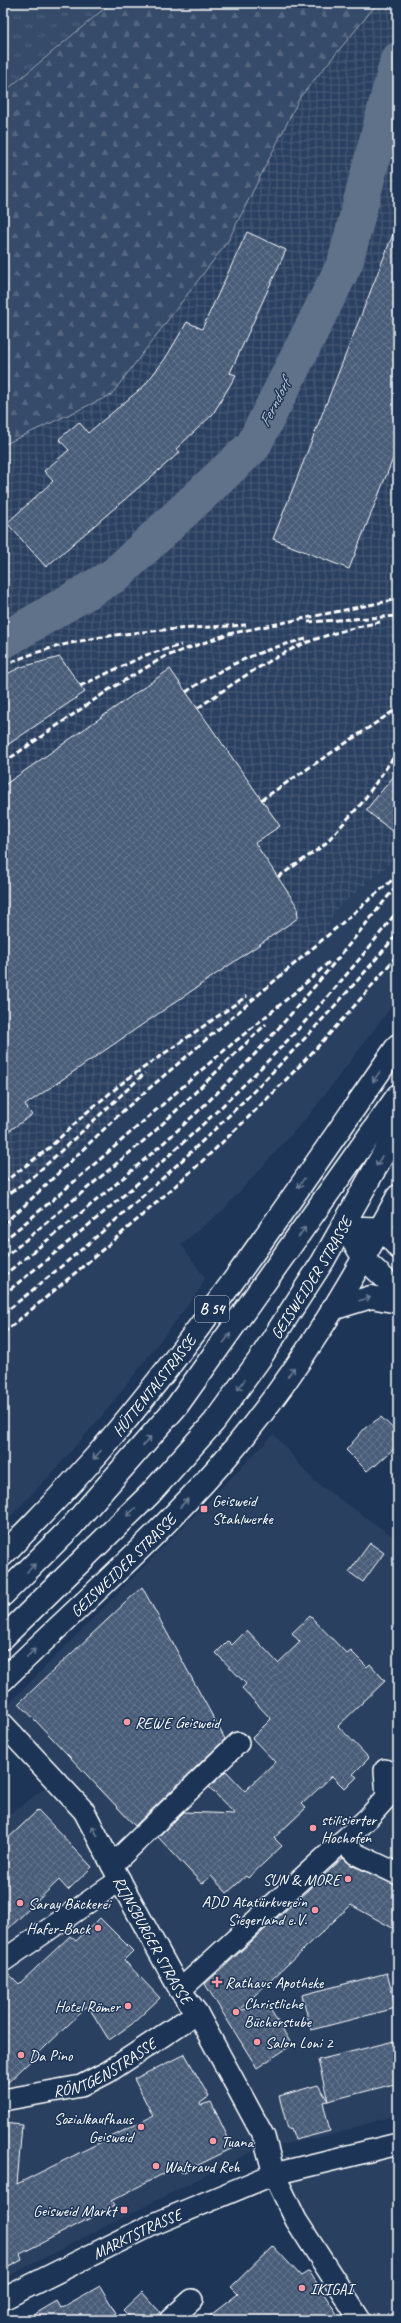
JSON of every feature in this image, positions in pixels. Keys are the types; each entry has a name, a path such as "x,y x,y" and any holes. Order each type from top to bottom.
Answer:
{"main road":[{"name":"HÜTTENTALSTRASSE","path":"3,1555 112,1438 154,1386 213,1308 398,1045"},
{"name":"HÜTTENTALSTRASSE","path":"3,1595 71,1527 177,1406 398,1095"},
{"name":"GEISWEIDER STRASSE","path":"3,1638 150,1494 214,1422 259,1360 344,1227 398,1128"},
{"name":"GEISWEIDER STRASSE","path":"3,1680 172,1516 236,1445 269,1404 332,1310 381,1228 398,1196"},
{"path":"332,1310 371,1297 398,1302"},
{"path":"214,1422 236,1445"}],"street":[{"path":"344,1227 381,1228 398,1248"},
{"path":"344,1227 363,1258 398,1291"},
{"name":"RIJNSBURGER STRASSE","path":"3,1724 84,1811 180,1990 197,2013 264,2137 274,2174 296,2220 360,2320"},
{"path":"3,1961 116,1873 238,1743"},
{"path":"180,1990 343,1841 387,1797 385,1770"},
{"path":"343,1841 356,1854 398,1874"},
{"name":"RÖNTGENSTRASSE","path":"3,2100 81,2086 108,2072 197,2013"},
{"name":"MARKTSTRASSE","path":"3,2299 154,2224 274,2174 398,2144"},
{"path":"170,2320 188,2301"}],"shaded area":[{"path":"378,3 398,3 398,843 388,850 395,859 334,911 323,943 90,1137 3,1200 3,445 111,395 228,241 300,97"},
{"path":"398,843 398,998 310,1114 223,1210 181,1244 205,1278 200,1289 107,1410 53,1472 3,1524 3,1200 323,943 334,911 395,859 388,850"},
{"path":"274,1434 314,1481 398,1540 398,2114 331,2135 255,2150 3,2279 3,1819 55,1781 3,1716 3,1710"},
{"path":"398,2144 398,2320 360,2320 274,2174"}],"green space":[{"path":"3,3 378,3 300,97 228,241 111,395 3,445"},
{"path":"3,3 111,3 3,93"}],"building":[{"path":"397,224 398,446 349,569 273,539"},
{"path":"247,232 286,250 230,373 236,375 213,414 176,449 180,452 46,567 7,523 53,481 44,471 69,450 59,439 79,422 88,433 144,386 165,359 187,322 202,329"},
{"path":"60,657 85,692 3,748 3,676 21,667"},
{"path":"170,669 280,826 255,843 297,906 298,918 25,1105 32,1115 3,1135 3,786"},
{"path":"398,771 398,836 366,810"},
{"path":"381,1417 398,1433 398,1445 375,1466 374,1465 367,1471 346,1450 365,1428"},
{"path":"370,1543 384,1553 363,1582 349,1572"},
{"name":"REWE Geisweid","path":"142,1587 225,1739 135,1826 19,1703"},
{"path":"310,1616 347,1654 351,1651 367,1667 370,1664 385,1681 338,1726 369,1758 353,1774 357,1777 345,1789 332,1776 302,1804 306,1808 274,1838 282,1846 248,1878 246,1876 227,1893 211,1876 202,1884 158,1837 184,1812 235,1814 209,1787 226,1771 245,1791 275,1762 252,1738 271,1719 242,1688 246,1684 216,1653 228,1641 232,1645 247,1630 278,1663 300,1642 292,1633"},
{"path":"38,1810 92,1867 68,1890 59,1880 3,1934 3,1843"},
{"path":"343,1858 351,1865 398,1886 398,1931 351,1905 238,2011 267,2004 292,2045 257,2068 205,1984"},
{"path":"100,1918 133,1951 124,1960 160,1998 132,2024 109,2040 88,2006 3,2087 3,1973 7,1972 19,1984 70,1936 76,1941"},
{"path":"387,1973 396,2008 311,2030 302,1995"},
{"path":"398,2040 398,2083 328,2101 318,2060"},
{"path":"185,2054 209,2097 200,2103 201,2105 211,2102 233,2148 182,2173 178,2166 111,2201 114,2206 20,2254 22,2260 3,2270 3,2123 22,2125 17,2184 153,2116 134,2079"},
{"path":"318,2085 328,2101 323,2102 330,2131 295,2140 291,2128 288,2129 279,2096"},
{"path":"273,2246 301,2276 309,2271 341,2320 204,2320 238,2294 231,2287"},
{"path":"100,2286 116,2313 104,2320 25,2320 57,2301 61,2308"},
{"path":"142,2292 160,2312 151,2320 133,2320 123,2310"}],"waterway":[{"name":"Ferndorf","path":"3,641 115,575 253,446 345,263 398,60"}],"railway":[{"path":"3,763 110,689 164,657 228,634 398,599"},
{"path":"308,622 398,616"},
{"path":"198,708 258,668 296,647 338,632 380,622"},
{"path":"3,666 31,654 91,639 153,631 246,625"},
{"path":"186,692 229,666 259,653 306,639"},
{"path":"80,686 146,655 181,645"},
{"path":"261,800 398,708"},
{"path":"278,877 323,846 361,804 398,751"},
{"path":"3,1224 25,1205 124,1110 398,875"},
{"path":"3,1276 149,1156 231,1079 296,1008 398,884"},
{"path":"3,1295 110,1207 213,1115 262,1067 310,1016 355,964 398,910"},
{"path":"3,1314 109,1226 210,1134 306,1037 353,986 398,933"},
{"path":"3,1333 108,1245 210,1154 308,1057 354,1007 398,954"},
{"path":"3,1241 80,1177 205,1067 299,989 330,961"},
{"path":"3,1183 49,1148 86,1113 126,1080 247,996"},
{"path":"3,1259 153,1133 266,1024"},
{"path":"3,1198 35,1175 145,1073"}],"place":[{"name":"Geisweid Stahlwerke","path":"204,1509"},
{"name":"REWE Geisweid","path":"127,1722"},
{"name":"stilisierter Hochofen","path":"313,1828"},
{"name":"SUN & MORE","path":"348,1879"},
{"name":"Saray Bäckerei","path":"20,1903"},
{"name":"ADD Atatürkverein Siegerland e.V.","path":"315,1910"},
{"name":"Hafer-Back","path":"98,1928"},
{"name":"Rathaus Apotheke","path":"217,1982"},
{"name":"Hotel Römer","path":"128,2006"},
{"name":"Christliche Bücherstube","path":"236,2012"},
{"name":"Salon Loni 2","path":"257,2042"},
{"name":"Da Pino","path":"21,2055"},
{"name":"Sozialkaufhaus Geisweid","path":"141,2127"},
{"name":"Tuana","path":"213,2141"},
{"name":"Waltraud Reh","path":"156,2166"},
{"name":"Geisweid Markt","path":"124,2210"},
{"name":"IKIGAI","path":"302,2288"}]}
